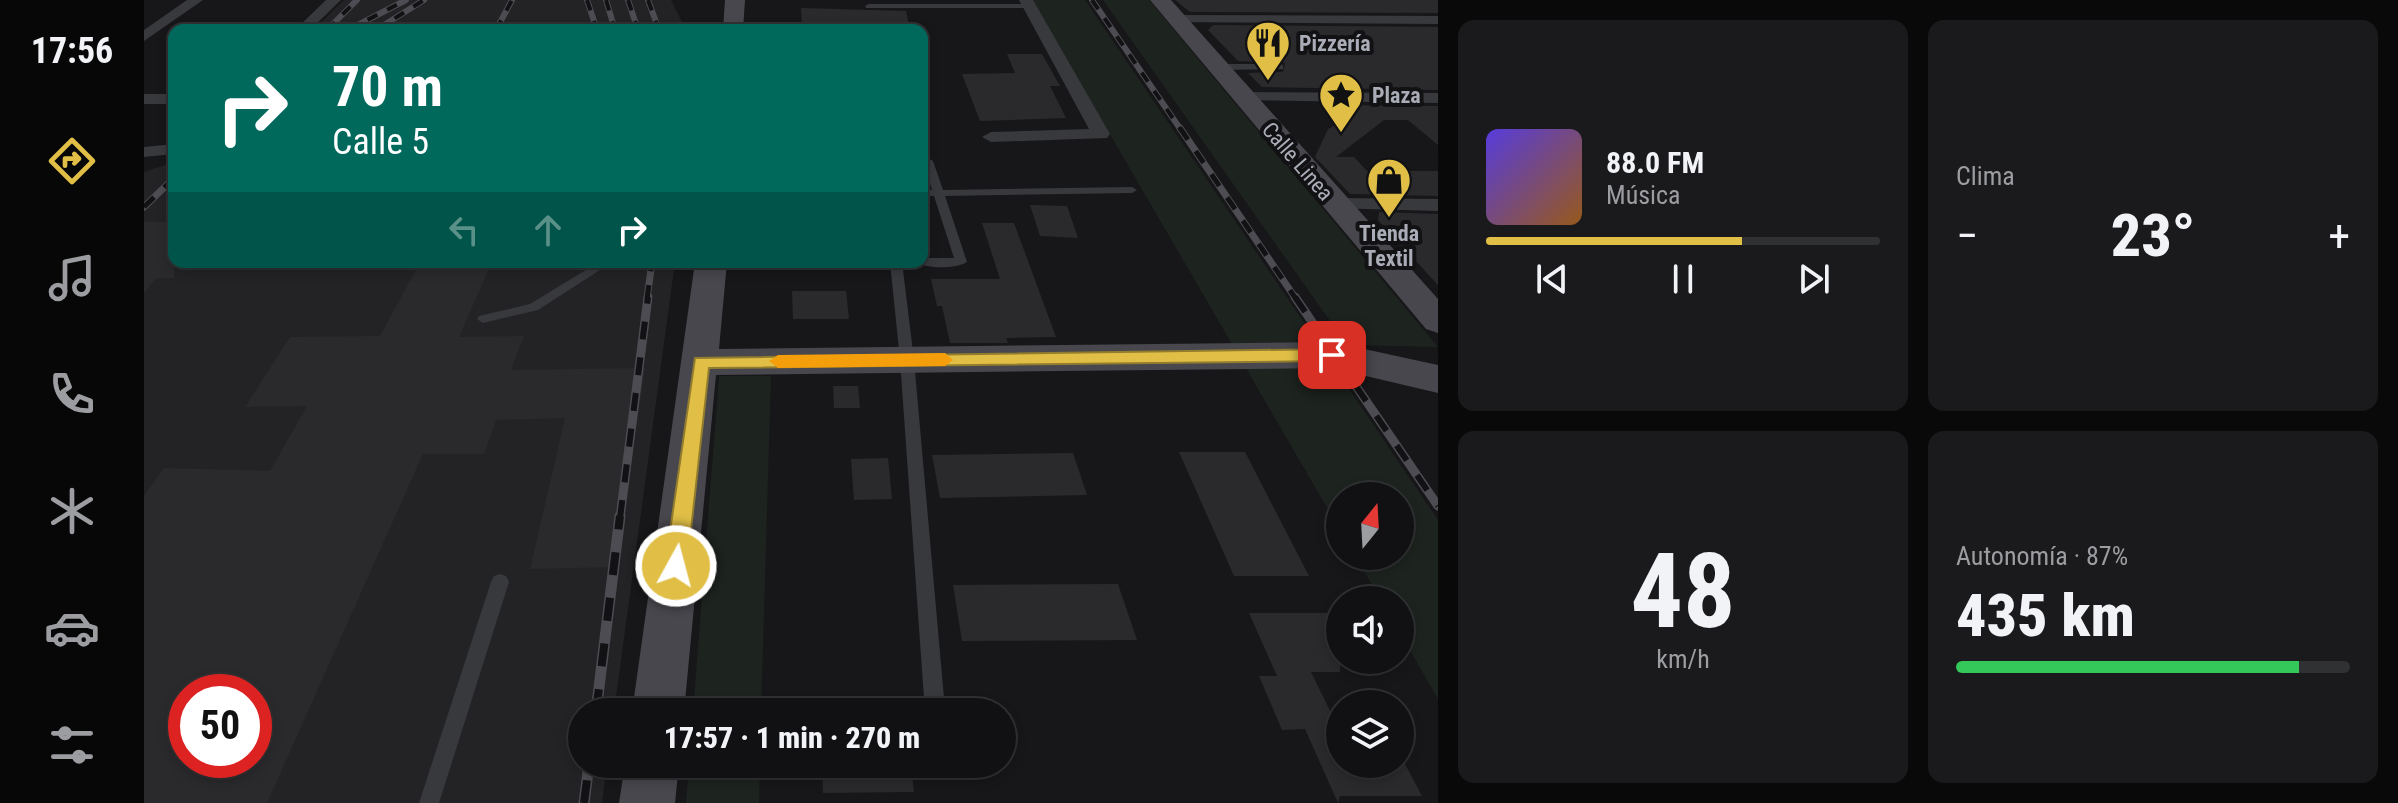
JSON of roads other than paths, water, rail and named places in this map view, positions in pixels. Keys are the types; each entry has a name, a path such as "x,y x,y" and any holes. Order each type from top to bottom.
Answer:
{"main road":[{"path":"733,24 735,0"},
{"name":"Calle Linea","path":"1168,10 1438,321"},
{"path":"660,698 710,268"},
{"path":"701,362 1332,355 1438,358"},
{"path":"1332,355 1438,379"},
{"path":"647,803 650,778"}],"street":[{"path":"144,37 196,0"},
{"path":"308,24 334,0"},
{"path":"991,137 1101,134 1027,3"},
{"path":"1413,7 1436,21"},
{"path":"1168,10 1436,21"},
{"path":"1242,97 1438,98"},
{"path":"144,99 168,99"},
{"path":"144,152 168,151"},
{"path":"1337,204 1438,205"}],"lane":[{"path":"869,6 1027,3"},
{"path":"1217,67 1280,67"},
{"path":"928,161 961,262 928,262"},
{"path":"928,193 1132,190"},
{"path":"483,319 534,307 594,268"},
{"path":"897,268 934,698"},
{"path":"429,803 500,582"}],"railway":[{"path":"333,24 357,0"},
{"path":"360,24 406,0"},
{"path":"386,24 424,0"},
{"path":"499,24 512,0"},
{"path":"587,0 595,24"},
{"path":"606,0 613,24"},
{"path":"628,0 636,24"},
{"path":"648,0 657,24"},
{"path":"1092,0 1181,130"},
{"path":"1180,128 1296,299"},
{"path":"144,207 168,184"},
{"path":"647,299 651,268"},
{"path":"620,518 648,297"},
{"path":"1295,297 1438,506"},
{"path":"598,698 620,516"},
{"path":"584,803 587,778"}],"place":[{"name":"Pizzería","path":"1268,82"},
{"name":"Plaza","path":"1341,134"},
{"name":"Tienda Textil","path":"1389,219"}]}
